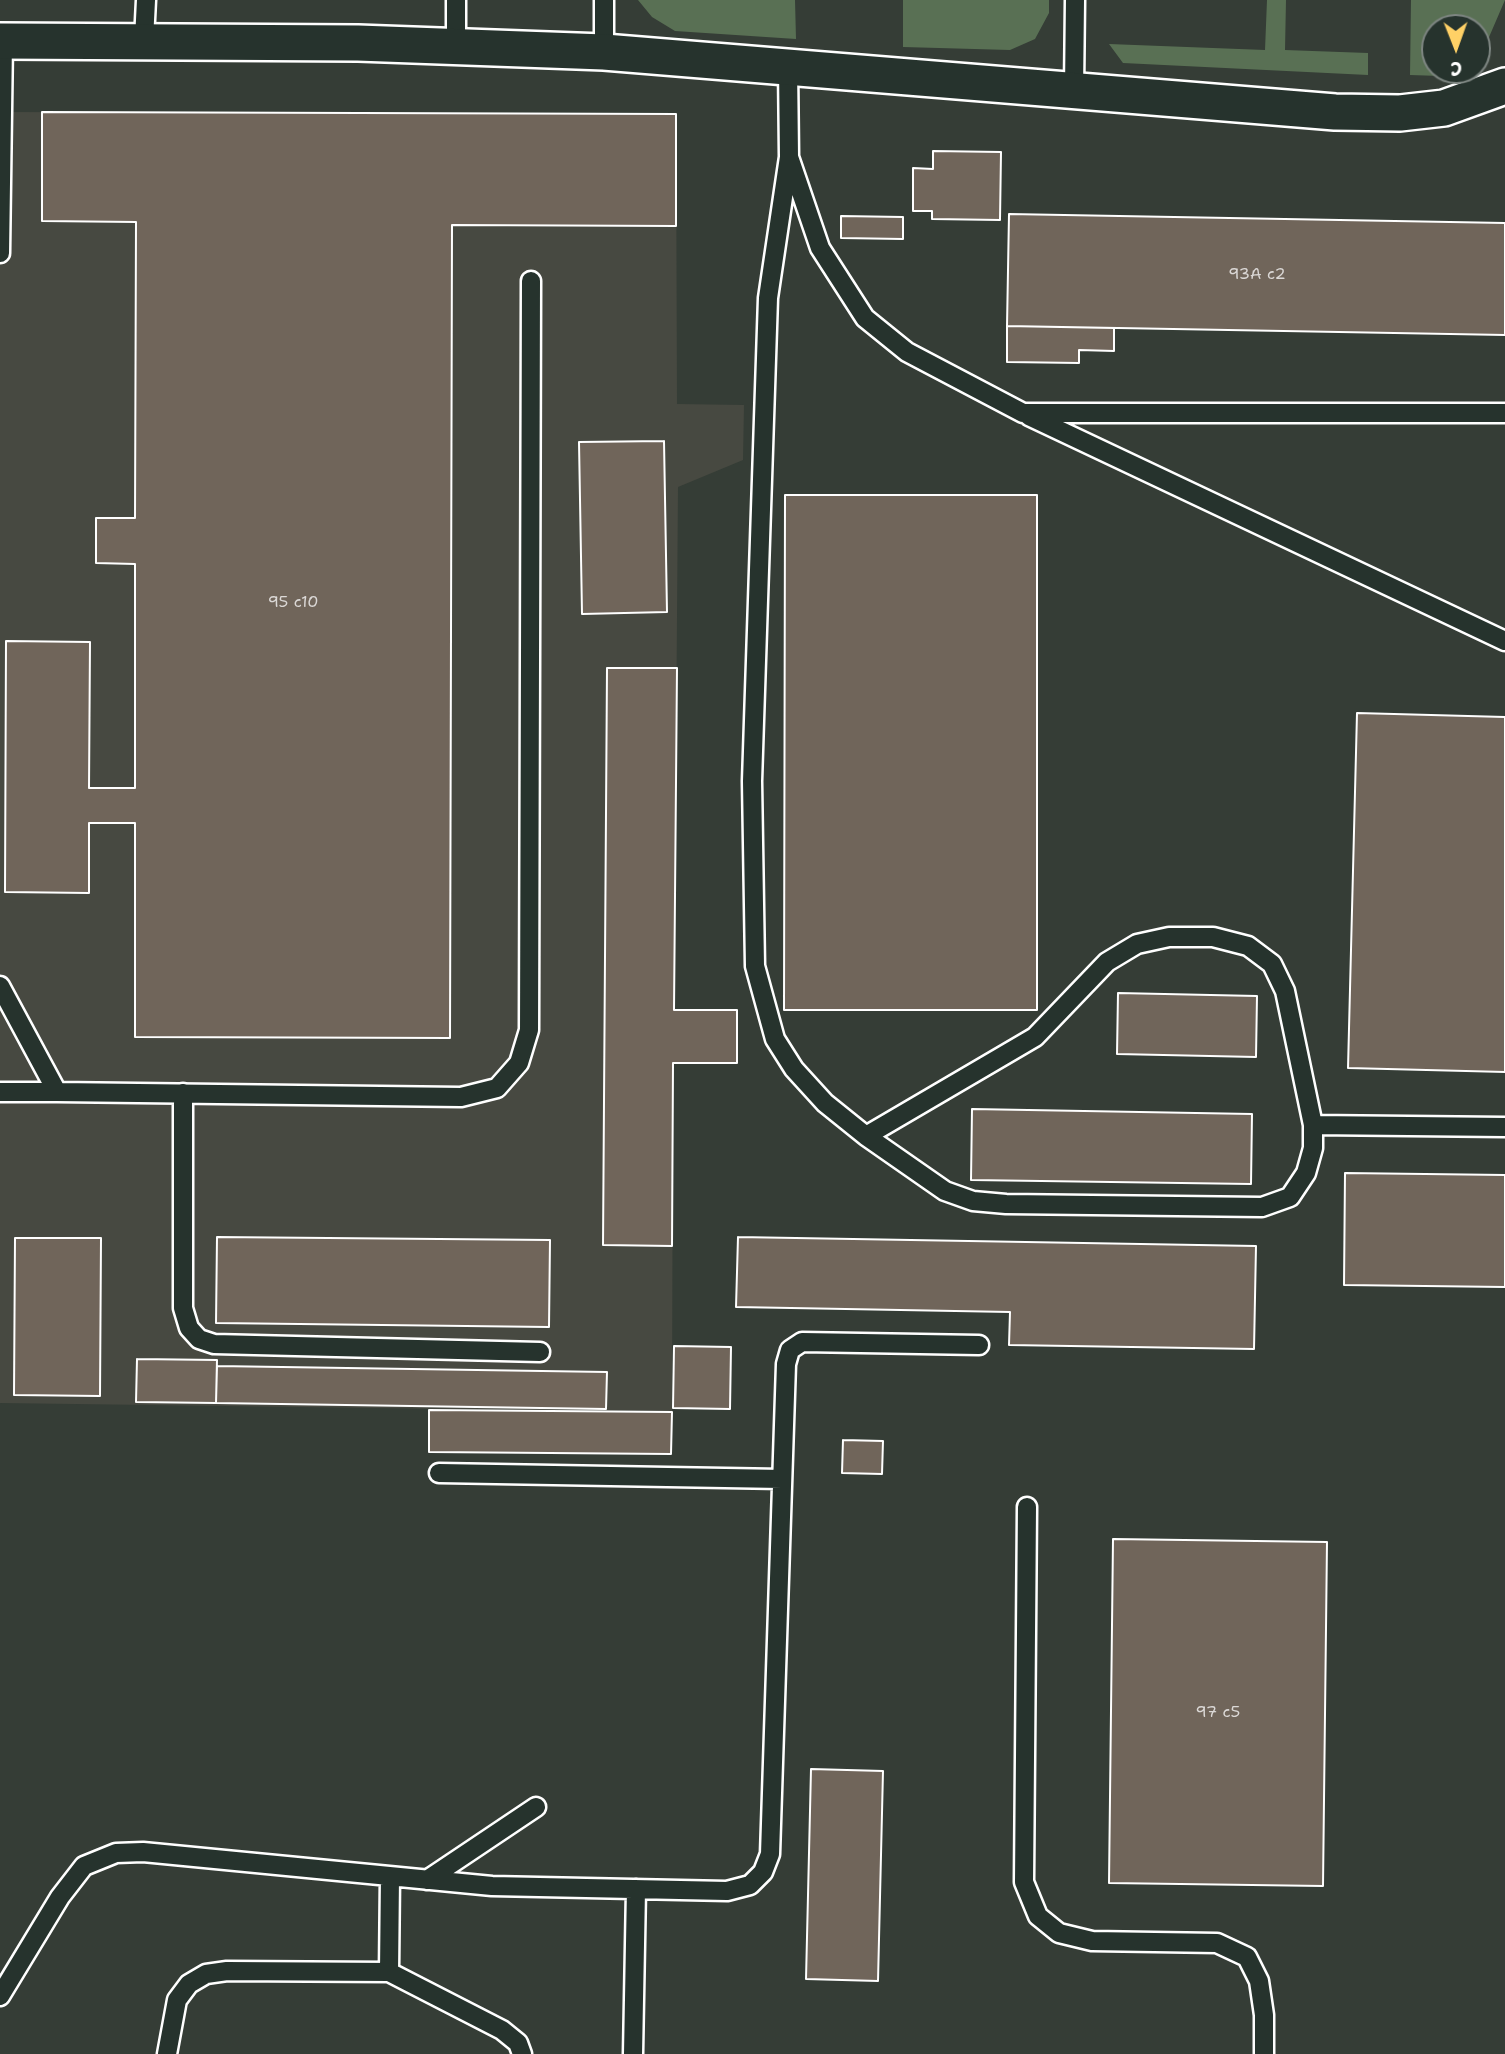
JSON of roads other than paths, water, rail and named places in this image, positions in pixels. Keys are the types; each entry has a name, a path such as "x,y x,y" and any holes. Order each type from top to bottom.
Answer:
{"street":[{"path":"1,41 145,40 604,52 1335,112 1400,113 1444,108 1505,86"}],"lane":[{"path":"145,40 146,0"},
{"path":"456,0 456,47"},
{"path":"604,0 604,52"},
{"path":"1074,90 1075,0"},
{"path":"1,41 1,249"},
{"path":"788,66 789,157 768,298 752,781 755,966 775,1039 794,1069 825,1103 866,1136 945,1191 973,1201 1006,1204 1262,1207 1290,1197 1306,1173 1312,1149 1313,1125 1285,991 1272,964 1248,946 1213,937 1170,937 1137,944 1107,962 1035,1037 866,1136"},
{"path":"789,157 820,248 864,318 907,352 1023,413 1505,641"},
{"path":"0,1092 461,1097 497,1088 519,1063 529,1030 531,281"},
{"path":"1023,413 1505,413"},
{"path":"0,986 57,1092"},
{"path":"183,1093 183,1308 189,1328 199,1339 214,1344 540,1352"},
{"path":"1313,1125 1505,1127"},
{"path":"0,1996 60,1897 84,1866 116,1853 143,1852 492,1886 727,1891 750,1885 763,1872 770,1854 786,1364 790,1350 802,1342 979,1345"},
{"path":"439,1473 782,1479"},
{"path":"1027,1507 1024,1882 1038,1916 1059,1933 1092,1941 1217,1943 1247,1956 1259,1981 1264,2015 1264,2054"},
{"path":"428,1880 537,1807"},
{"path":"389,1972 390,1877"},
{"path":"633,2054 636,1889"},
{"path":"167,2054 177,2000 188,1984 206,1974 227,1971 389,1972 502,2030 518,2043 522,2054"}]}
